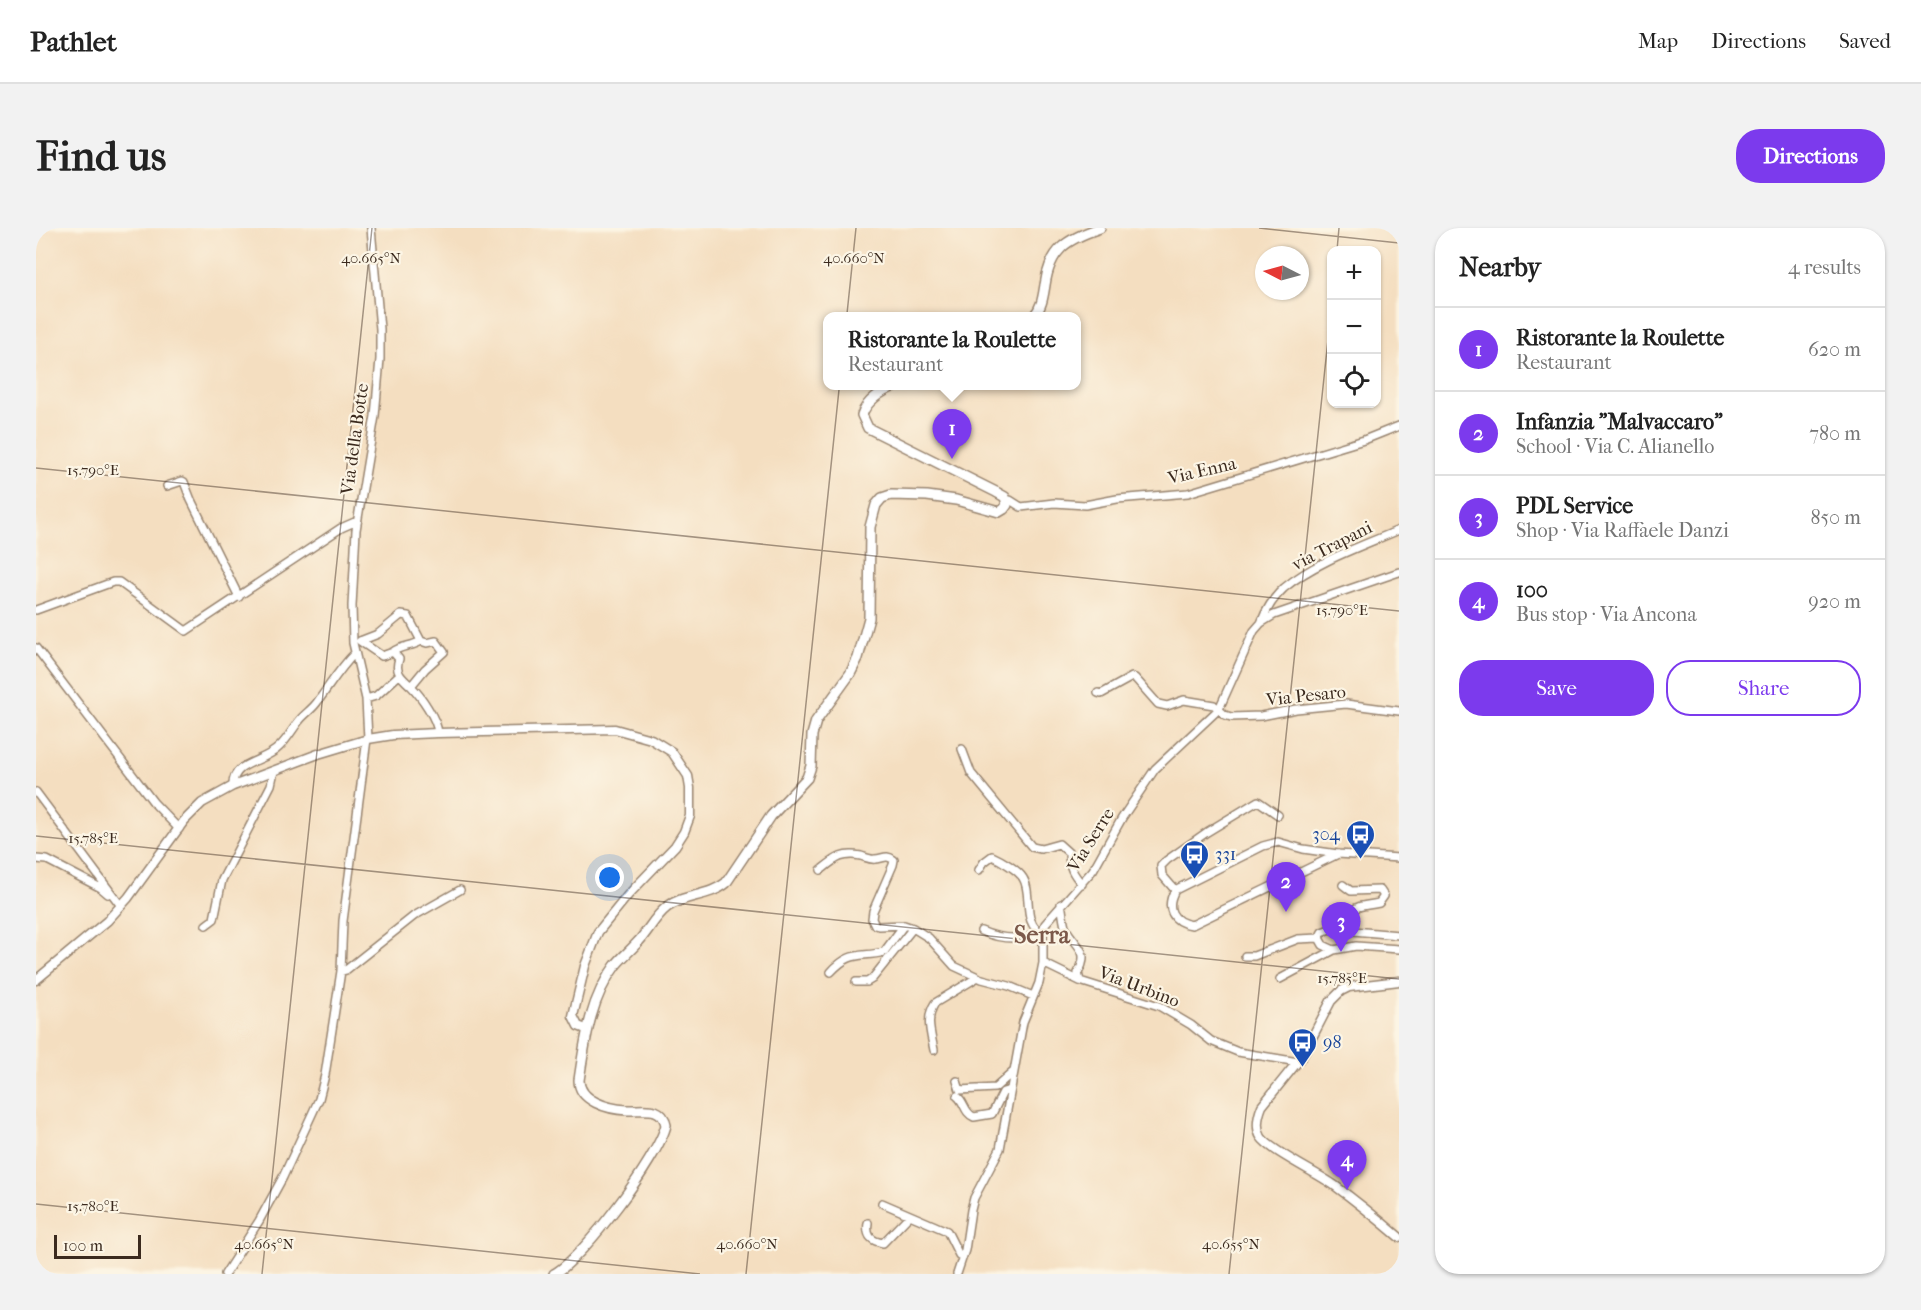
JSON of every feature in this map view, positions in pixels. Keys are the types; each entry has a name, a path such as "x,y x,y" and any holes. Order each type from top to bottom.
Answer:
{"main road":[{"path":"1036,312 1043,300 1048,265 1054,255 1065,243 1100,228"},
{"path":"554,1274 566,1265 616,1210 658,1143 666,1125 663,1116 649,1108 619,1109 596,1102 582,1094 579,1080 586,1029 608,975 638,943 660,913 672,904 715,890 726,883 771,816 807,778 811,766 812,735 816,721 850,675 864,639 870,602 870,527 874,508 879,501 891,495 956,500 999,512 1006,507 1007,500 996,492 867,428 862,416 866,406 888,390"}],"street":[{"name":"Via della Botte","path":"225,1274 259,1221 283,1177 319,1099 328,1058 341,971 343,921 368,739 366,699 355,653 352,606 357,521 375,416 380,359 380,329 371,228"},
{"name":"Via Enna","path":"1007,500 1021,507 1054,503 1085,505 1117,499 1188,493 1364,440 1399,426"},
{"path":"167,486 184,482 204,529 239,597"},
{"path":"36,610 113,582 119,582 186,631 341,528 357,521"},
{"name":"via Trapani","path":"1261,623 1268,608 1282,589 1303,575 1399,530"},
{"path":"1261,623 1274,615 1399,572"},
{"path":"411,686 444,652 436,641 427,643 421,641 411,618 405,615 398,616 378,634 360,641 382,656 421,641"},
{"name":"Via Serre","path":"957,1274 963,1256 974,1198 1000,1149 1023,1022 1039,983 1045,924 1093,870 1122,818 1155,769 1219,709 1254,631 1261,623"},
{"path":"36,648 154,803 178,829"},
{"path":"393,652 399,659 396,665 399,675 420,695 438,733"},
{"path":"234,786 233,779 236,771 245,765 270,756 300,719 316,704 343,665 355,653"},
{"path":"366,699 381,692 399,675"},
{"name":"Via Pesaro","path":"1098,693 1101,694 1132,677 1158,704 1167,706 1180,701 1191,701 1214,705 1225,715 1231,717 1261,716 1296,709 1346,704 1399,711"},
{"path":"36,980 91,936 121,906 178,829 202,803 234,786 318,754 368,739 393,735 615,729 637,733 662,744 680,763 690,788 690,816 675,846 612,913 598,932 590,950 573,1016 578,1026 586,1029"},
{"path":"962,749 971,774 1032,847 1041,849 1059,844 1069,853 1069,864 1073,874 1082,884"},
{"path":"206,925 214,919 222,880 272,785 274,771"},
{"path":"36,792 121,906"},
{"path":"1175,890 1162,875 1161,866 1167,860 1258,801 1278,815"},
{"path":"1338,855 1192,925 1181,923 1175,918 1171,908 1171,898 1175,890 1253,850 1278,842 1338,855 1399,858"},
{"path":"821,870 843,855 851,854 876,859 884,856 891,857 894,860 893,865 873,911 872,919 875,925 904,925 913,928 929,938 954,966 1033,996"},
{"path":"980,870 984,862 992,856 1021,875 1027,887 1032,921 1038,931 1043,933"},
{"path":"36,859 47,860 101,888 121,906"},
{"path":"1343,885 1351,891 1380,890 1384,896 1379,903 1357,906 1347,930"},
{"path":"341,971 346,970 414,916 460,890"},
{"name":"Via Urbino","path":"1062,904 1065,928 1081,948 1084,962 1078,973 1080,981 1159,1006 1191,1025 1211,1041 1238,1052 1298,1062"},
{"path":"831,972 838,964 854,955 884,952 904,925"},
{"path":"856,982 867,982 872,979 913,928"},
{"path":"1319,938 1322,932 1330,929 1399,935"},
{"path":"981,931 998,937 1015,938 1043,933"},
{"path":"1319,938 1323,945 1334,950"},
{"path":"1245,956 1254,956 1298,939 1319,938"},
{"path":"1280,980 1334,950 1356,946 1399,949"},
{"path":"1042,963 1080,981"},
{"path":"934,1050 929,1022 932,1007 978,977"},
{"path":"1399,981 1349,987 1341,991 1331,1001 1298,1062 1262,1106 1258,1121 1260,1135 1269,1144 1333,1184 1399,1237"},
{"path":"957,1081 960,1090 990,1089 1001,1084 1013,1072"},
{"path":"957,1096 966,1113 974,1117 992,1114 1003,1092 1010,1090"},
{"path":"882,1203 947,1232 959,1255 963,1256"},
{"path":"868,1223 869,1236 875,1242 883,1243 909,1216"}],"place":[{"name":"Ristorante la Roulette","path":"952,459"},
{"name":"304","path":"1361,860"},
{"name":"331","path":"1194,880"},
{"name":"Infanzia \"Malvaccaro\"","path":"1286,912"},
{"name":"PDL Service","path":"1341,952"},
{"name":"98","path":"1302,1068"},
{"name":"100","path":"1347,1190"}],"district":[{"name":"Serra","path":"1042,935"}]}
